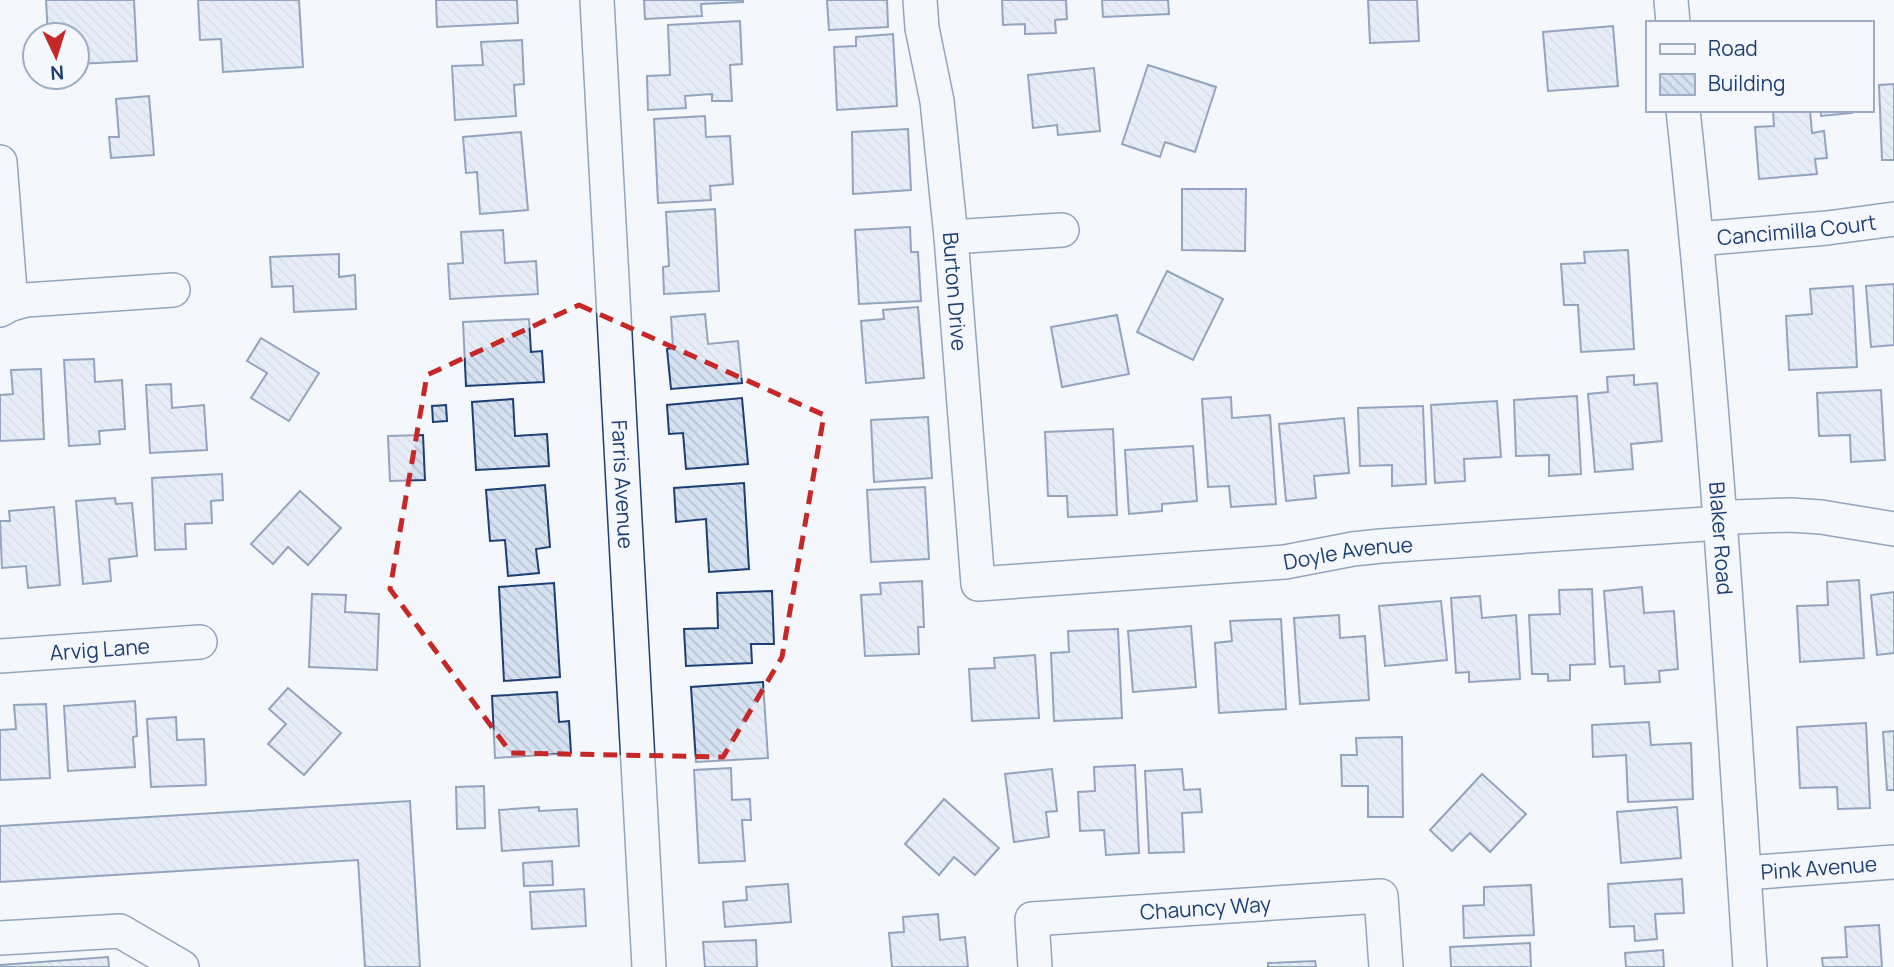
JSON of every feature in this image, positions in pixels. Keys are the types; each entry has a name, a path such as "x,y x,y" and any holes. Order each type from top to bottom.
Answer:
{"street":[{"name":"Farris Avenue","path":"597,0 649,967"},
{"name":"Burton Drive","path":"920,0 922,27 937,101 951,237 978,584"},
{"path":"1671,0 1673,21"},
{"name":"Blaker Road","path":"1683,112 1697,239 1720,523 1750,967"},
{"path":"0,162 5,307 26,300 173,290"},
{"name":"Cancimilla Court","path":"1697,239 1827,228 1894,219"},
{"path":"951,237 1062,230"},
{"name":"Doyle Avenue","path":"978,584 1285,562 1381,545 1720,523 1734,517 1821,517 1894,530"},
{"name":"Arvig Lane","path":"0,656 200,642"},
{"name":"Pink Avenue","path":"1744,873 1894,862"},
{"name":"Chauncy Way","path":"1035,967 1032,919 1381,896 1386,967"},
{"path":"0,938 120,931 182,967"}],"highlighted area":[{"path":"579,305 824,415 782,657 723,757 511,753 390,589 427,375"}],"building":[{"path":"46,0 134,0 137,61 91,63 91,21 47,21"},
{"path":"198,0 299,0 303,67 223,72 221,39 200,40"},
{"path":"436,0 517,0 518,23 437,27"},
{"path":"644,0 743,2 701,4 702,16 645,19"},
{"path":"827,0 887,0 888,27 829,30"},
{"path":"1002,0 1066,0 1067,19 1055,20 1056,33 1025,34 1025,24 1003,25"},
{"path":"1102,0 1168,0 1169,14 1103,17"},
{"path":"1368,0 1417,0 1419,41 1370,43"},
{"path":"740,21 742,64 730,65 732,101 712,101 712,94 685,96 686,108 648,110 647,76 670,75 668,25"},
{"path":"1613,26 1618,86 1548,91 1543,32"},
{"path":"893,34 897,106 837,110 834,47 856,46 856,37"},
{"path":"522,40 524,84 514,85 516,116 455,120 452,66 483,65 481,42"},
{"path":"1148,65 1216,87 1195,152 1165,142 1160,157 1122,144"},
{"path":"1094,68 1100,131 1058,135 1057,125 1033,128 1028,75"},
{"path":"1894,84 1894,160 1882,160 1879,85"},
{"path":"149,96 154,155 111,158 109,137 119,137 116,99"},
{"path":"1773,112 1810,112 1812,133 1824,131 1827,158 1815,159 1817,174 1759,179 1755,127 1774,126"},
{"path":"1821,112 1852,113 1821,116"},
{"path":"705,116 706,137 730,136 733,184 710,186 711,200 658,203 654,119"},
{"path":"908,129 911,190 853,194 852,132"},
{"path":"521,132 528,210 480,214 477,172 466,173 463,137"},
{"path":"1182,189 1246,189 1245,251 1182,250"},
{"path":"715,209 719,291 664,294 663,267 669,266 666,212"},
{"path":"910,227 911,252 918,252 921,301 859,304 855,230"},
{"path":"503,230 505,263 536,261 538,294 450,299 448,264 463,263 461,232"},
{"path":"1628,250 1634,349 1581,352 1578,305 1564,305 1561,264 1585,263 1584,252"},
{"path":"339,254 339,277 355,275 356,309 294,312 293,286 272,287 270,257"},
{"path":"1167,271 1223,299 1193,360 1137,332"},
{"path":"1894,284 1894,345 1871,347 1866,286"},
{"path":"1853,286 1857,367 1789,370 1786,316 1812,314 1810,289"},
{"path":"918,307 924,378 866,383 861,321 884,319 883,310"},
{"path":"705,314 708,344 738,341 742,383 671,389 667,349 673,348 671,317"},
{"path":"1117,315 1129,374 1062,387 1051,327"},
{"path":"529,319 531,352 542,351 544,382 466,386 463,322"},
{"path":"261,338 319,373 289,421 251,398 267,373 247,361"},
{"path":"94,359 95,382 122,380 125,429 99,431 100,444 69,446 64,360"},
{"path":"41,369 44,439 0,441 0,395 13,394 11,370"},
{"path":"1634,375 1634,385 1657,383 1662,441 1631,444 1633,469 1595,472 1588,394 1608,392 1607,377"},
{"path":"171,384 172,408 204,405 207,450 150,453 146,385"},
{"path":"1881,390 1885,460 1851,462 1850,435 1819,436 1817,393"},
{"path":"1577,396 1581,474 1549,476 1549,455 1516,456 1514,400"},
{"path":"1231,397 1232,418 1270,415 1276,504 1231,507 1229,486 1208,487 1202,399"},
{"path":"742,398 748,464 686,469 683,433 669,434 667,405"},
{"path":"513,399 515,436 547,434 549,466 476,470 472,402"},
{"path":"1497,401 1501,457 1464,459 1465,481 1435,483 1431,405"},
{"path":"446,405 447,421 433,422 432,406"},
{"path":"1423,406 1426,484 1392,486 1392,465 1360,466 1358,408"},
{"path":"928,417 932,478 874,482 871,420"},
{"path":"1344,418 1349,473 1314,476 1316,498 1286,501 1279,424"},
{"path":"1113,429 1117,515 1068,517 1067,496 1048,496 1045,432"},
{"path":"423,435 425,480 390,481 388,436"},
{"path":"1193,446 1197,501 1162,504 1162,511 1129,514 1125,450"},
{"path":"222,474 223,500 211,501 212,523 185,524 186,549 155,550 152,478"},
{"path":"744,483 749,569 709,572 706,519 676,522 674,488"},
{"path":"545,485 550,547 536,549 539,573 508,576 505,540 490,541 486,490"},
{"path":"925,487 929,559 871,562 867,490"},
{"path":"300,491 341,528 308,565 288,547 273,564 251,544"},
{"path":"115,498 116,504 132,503 137,556 109,559 111,581 83,584 76,501"},
{"path":"54,507 60,585 28,588 26,566 2,568 0,521 10,521 9,511"},
{"path":"1859,580 1864,658 1800,662 1797,606 1828,605 1827,582"},
{"path":"922,581 924,627 918,627 919,654 865,656 861,595 881,594 880,583"},
{"path":"554,583 560,677 504,681 499,587"},
{"path":"1642,587 1644,613 1674,611 1678,669 1659,671 1660,682 1625,684 1624,666 1610,667 1604,591"},
{"path":"1592,589 1595,664 1570,665 1570,680 1548,681 1548,674 1532,674 1529,615 1560,614 1559,590"},
{"path":"772,591 774,644 751,644 752,663 686,666 684,629 718,628 717,593"},
{"path":"1894,592 1894,653 1877,655 1871,595"},
{"path":"312,594 346,595 345,612 379,614 377,670 309,667"},
{"path":"1480,596 1482,618 1516,615 1520,679 1469,682 1469,672 1456,673 1451,598"},
{"path":"1441,601 1447,660 1385,666 1379,606"},
{"path":"1339,615 1340,638 1365,636 1369,700 1300,704 1294,618"},
{"path":"1281,619 1286,709 1219,713 1215,643 1232,641 1230,621"},
{"path":"1191,626 1196,687 1133,692 1128,631"},
{"path":"1118,629 1122,718 1054,721 1051,653 1069,652 1068,631"},
{"path":"1035,655 1039,718 972,721 969,669 995,668 994,658"},
{"path":"763,682 768,758 696,762 691,687"},
{"path":"288,688 341,733 304,775 268,744 286,724 269,709"},
{"path":"557,692 559,722 569,721 571,753 495,758 492,696"},
{"path":"135,701 135,767 68,771 64,706"},
{"path":"46,704 50,778 0,780 0,730 16,729 14,705"},
{"path":"176,717 177,740 204,739 206,785 151,787 147,719"},
{"path":"1649,722 1651,745 1691,743 1693,799 1628,802 1626,755 1593,757 1592,725"},
{"path":"1866,723 1870,808 1838,809 1837,787 1800,788 1797,727"},
{"path":"1894,731 1894,790 1887,790 1883,732"},
{"path":"1402,737 1403,817 1368,817 1368,786 1342,786 1341,755 1357,755 1356,738"},
{"path":"1135,765 1139,853 1106,855 1104,830 1080,831 1078,792 1095,791 1094,767"},
{"path":"731,768 732,800 750,799 751,820 742,820 745,861 699,863 694,770"},
{"path":"1052,769 1057,811 1046,812 1049,837 1014,842 1005,774"},
{"path":"1182,769 1184,790 1200,789 1202,812 1182,813 1184,852 1149,853 1145,771"},
{"path":"1482,774 1526,814 1490,852 1470,833 1452,851 1430,830"},
{"path":"484,786 485,828 457,829 456,787"},
{"path":"944,799 999,848 975,875 954,857 939,875 905,844"},
{"path":"410,801 420,967 365,967 358,860 0,882 0,826"},
{"path":"539,807 539,811 577,809 579,846 502,851 499,810"},
{"path":"1677,807 1681,858 1621,863 1617,812"},
{"path":"552,861 553,885 524,886 523,863"},
{"path":"1682,879 1684,913 1655,914 1657,939 1635,941 1634,926 1610,927 1608,884"},
{"path":"788,884 791,922 725,927 723,902 747,900 746,887"},
{"path":"1531,885 1534,935 1464,938 1463,906 1484,905 1484,887"},
{"path":"584,889 586,926 532,929 530,892"},
{"path":"938,914 940,940 965,937 968,967 892,967 889,933 904,932 903,917"},
{"path":"1879,925 1882,967 1823,967 1822,958 1847,957 1845,927"},
{"path":"756,940 757,967 705,967 703,942"},
{"path":"1530,943 1531,967 1451,967 1450,947"},
{"path":"1663,950 1664,967 1626,967 1625,953"},
{"path":"108,957 109,967 0,967 0,965"},
{"path":"1315,961 1316,967 1268,967 1268,963"}]}
